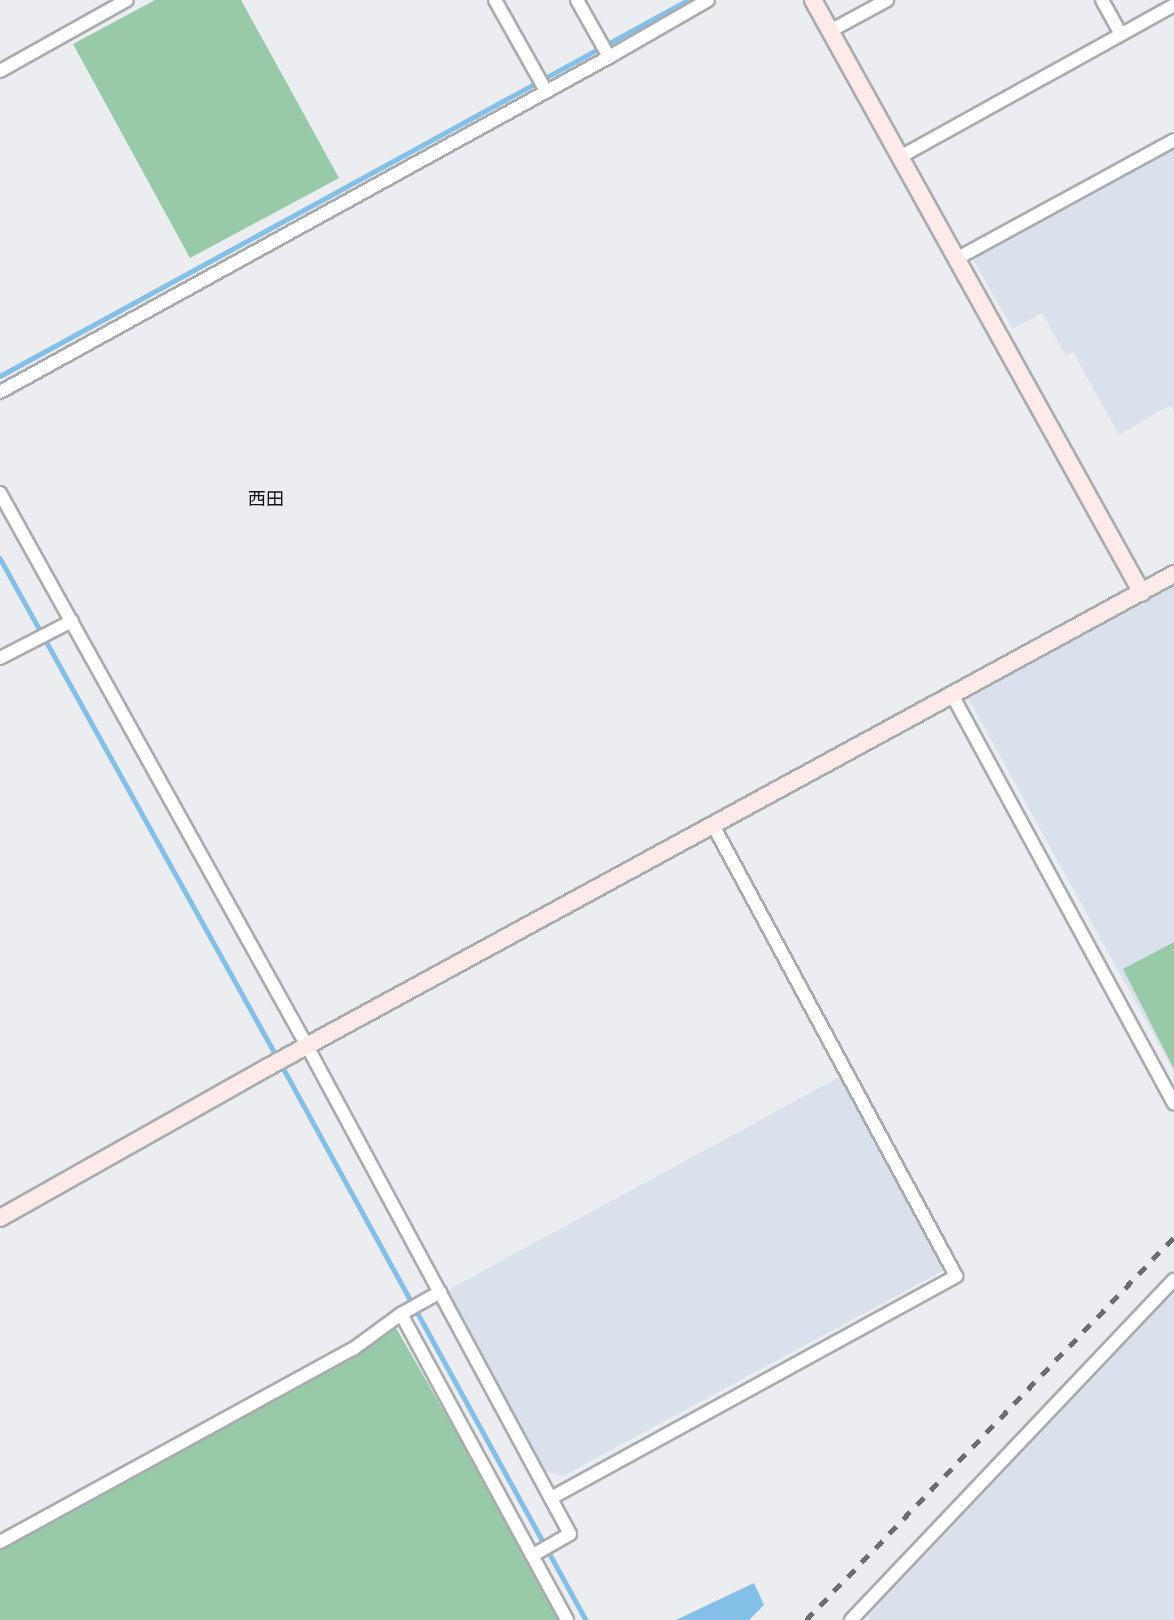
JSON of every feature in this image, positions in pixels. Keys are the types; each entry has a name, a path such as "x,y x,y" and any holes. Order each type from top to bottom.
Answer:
{"street":[{"path":"0,71 127,0"},
{"path":"495,0 545,89"},
{"path":"577,0 608,55"},
{"path":"0,393 708,0"},
{"path":"813,0 1142,593"},
{"path":"830,31 887,0"},
{"path":"1102,0 1121,34"},
{"path":"900,157 1174,5"},
{"path":"956,259 1174,140"},
{"path":"0,493 68,622 440,1292 570,1533 533,1555"},
{"path":"0,1218 268,1067 951,693 1174,574"},
{"path":"0,658 68,622"},
{"path":"951,693 1174,1103"},
{"path":"551,1498 956,1276 713,825"},
{"path":"852,1620 1174,1280"},
{"path":"0,1542 353,1349 401,1314 440,1292"},
{"path":"401,1314 567,1620"}],"shaded area":[{"path":"1174,146 1174,411 1170,405 1119,435 1073,352 1066,356 1042,313 1013,329 972,258"},
{"path":"1174,586 1174,1072 968,698"},
{"path":"841,1076 946,1269 563,1476 545,1471 448,1290"},
{"path":"1174,1293 1174,1620 869,1620 868,1616"}],"green space":[{"path":"155,0 241,0 339,178 190,258 73,44"},
{"path":"1174,942 1174,1069 1123,969"},
{"path":"392,1321 564,1620 0,1620 0,1539"}],"water":[{"path":"754,1583 764,1605 749,1620 676,1620"}],"waterway":[{"path":"0,376 688,0"},
{"path":"0,558 277,1057"},
{"path":"281,1064 586,1620"}],"railway":[{"path":"806,1620 1174,1237"}],"district":[{"name":"西田","path":"266,499"}]}
